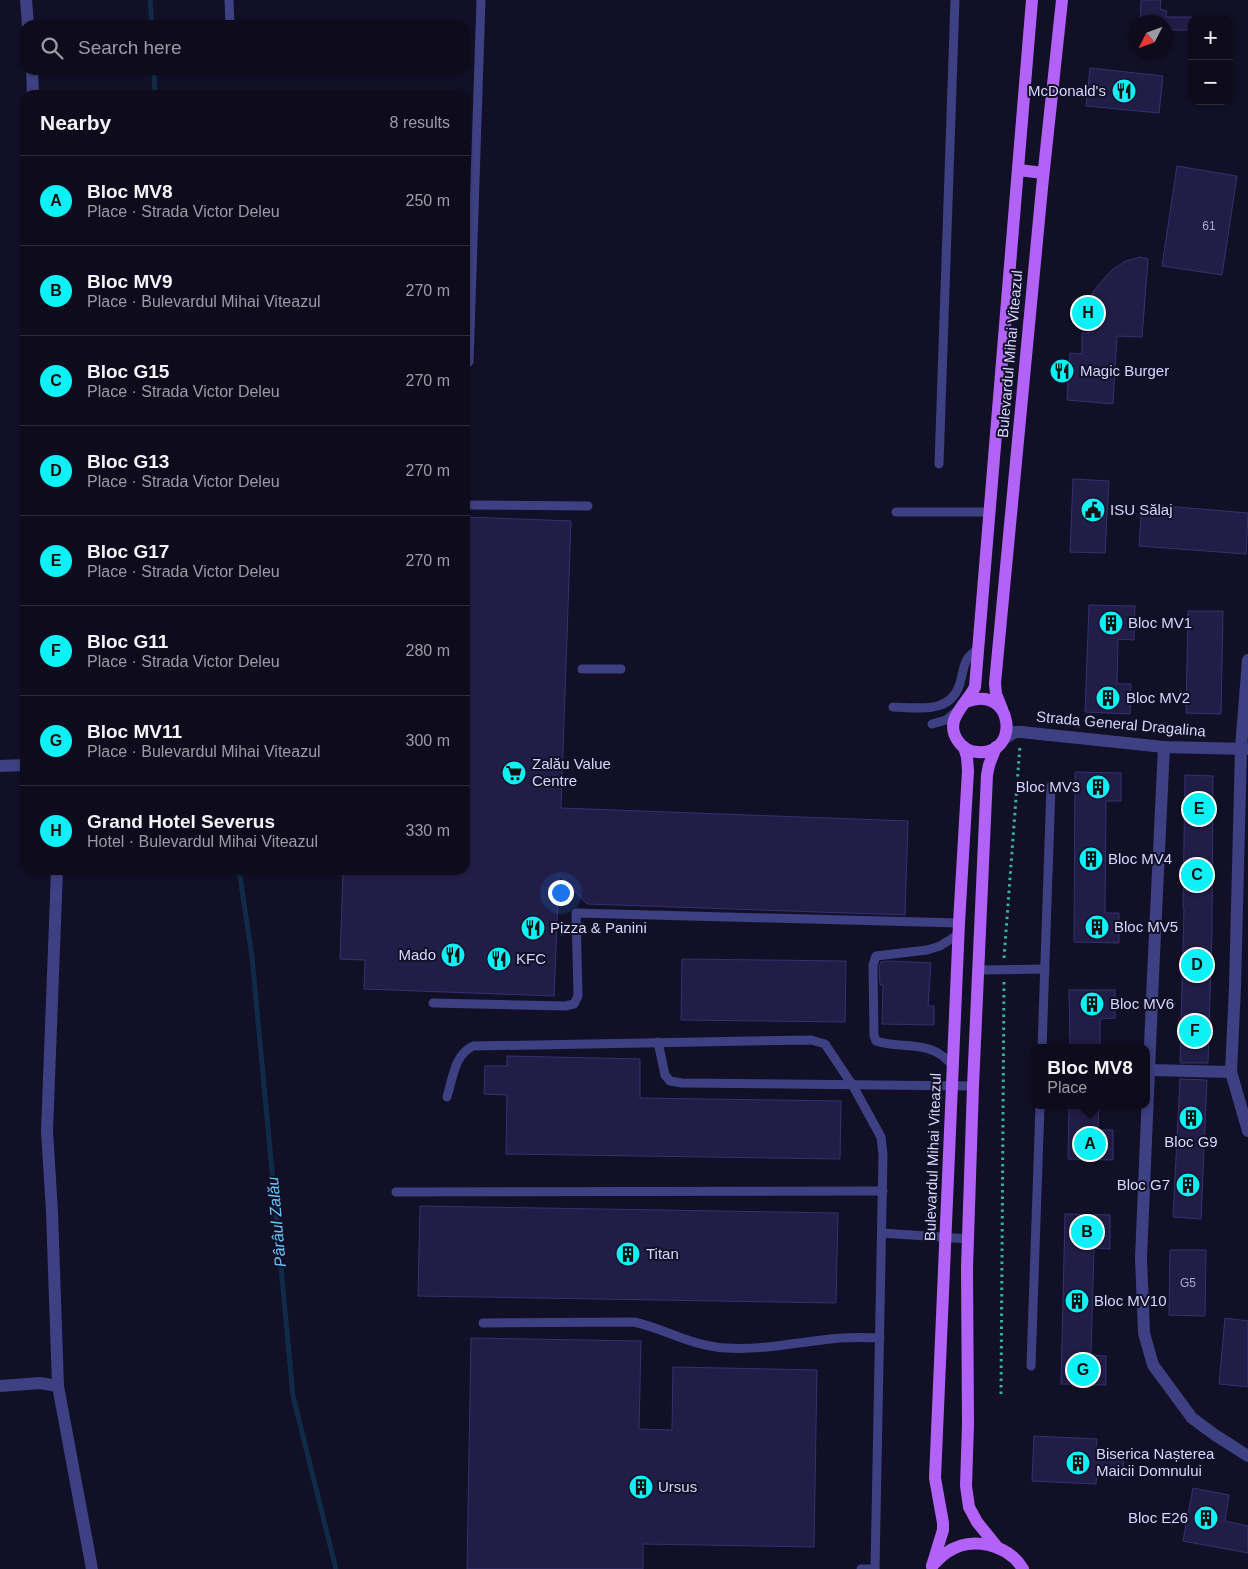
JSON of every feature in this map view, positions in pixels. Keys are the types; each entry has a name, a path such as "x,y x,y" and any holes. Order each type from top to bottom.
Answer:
{"main road":[{"name":"Bulevardul Mihai Viteazul","path":"955,736 953,724 974,687 978,649 1032,0"},
{"name":"Bulevardul Mihai Viteazul","path":"998,1548 977,1522 969,1507 966,1486 973,1086 987,775 991,758 1007,730 1004,715 996,694 995,683 1043,173 1062,0"},
{"path":"1019,170 1043,173"},
{"path":"992,463 1016,465"},
{"path":"962,707 981,699 996,704 1004,715"},
{"path":"955,736 971,752 989,752 1000,743"},
{"name":"Bulevardul Mihai Viteazul","path":"931,1568 943,1530 935,1478 959,929 968,771 964,747"},
{"path":"931,1568 947,1552 960,1546 976,1543 998,1548 1008,1553 1023,1569"}],"street":[{"path":"26,0 28,20"},
{"path":"32,75 33,90"},
{"path":"1248,660 1242,987 1231,1072 1248,1131"},
{"name":"Strada General Dragalina","path":"1004,715 1020,732"},
{"name":"Strada General Dragalina","path":"1000,743 1015,732 1020,732 1164,747 1245,749"},
{"path":"1150,1048 1164,747"},
{"path":"0,766 20,765"},
{"path":"57,875 47,1131 52,1212 58,1386 92,1569"},
{"path":"1150,1070 1231,1072"},
{"path":"1147,1109 1141,1258 1144,1333 1153,1365 1192,1418 1248,1456"},
{"path":"0,1386 40,1383 58,1386"}],"lane":[{"path":"229,0 230,20"},
{"path":"470,332 481,0"},
{"path":"939,464 955,0"},
{"path":"470,505 588,506"},
{"path":"896,512 989,512"},
{"path":"894,707 929,708 948,702 956,695 960,688 965,660 978,649"},
{"path":"582,669 621,669"},
{"path":"955,736 932,724 946,720 962,707"},
{"path":"1042,1044 1052,786"},
{"path":"433,1003 565,1006 574,1004 578,996 576,914 959,929"},
{"path":"953,1066 940,1054 928,1049 884,1044 876,1041 874,1036 873,965 876,956 927,950 940,946 959,929"},
{"path":"979,970 1045,969"},
{"path":"447,1097 459,1058 466,1049 473,1046 811,1040 825,1044 853,1086 881,1137 883,1155 875,1569 860,1569"},
{"path":"658,1042 665,1075 670,1082 853,1086 973,1086"},
{"path":"1032,1366 1040,1109"},
{"path":"396,1192 883,1191"},
{"path":"882,1233 969,1239"},
{"path":"483,1323 634,1322 652,1326 695,1344 727,1348 786,1346 824,1339 853,1337 880,1338"}],"path":[{"path":"1001,1394 1004,970 1020,732"}],"building":[{"path":"1141,0 1161,0 1160,9 1167,11 1166,15 1140,15"},
{"path":"1173,17 1188,17 1188,30 1173,30"},
{"name":"McDonald's","path":"1090,68 1163,76 1159,113 1086,106"},
{"path":"1177,166 1237,176 1222,275 1162,266"},
{"path":"1140,257 1148,259 1142,337 1117,336 1113,404 1067,400 1070,353 1082,354 1082,333 1089,333 1093,292 1113,269 1126,261"},
{"path":"1073,479 1109,481 1105,553 1070,552"},
{"path":"1142,504 1248,513 1246,554 1139,546"},
{"name":"Zalău Value Centre","path":"470,517 571,521 561,808 908,821 905,915 587,904 559,875 554,996 364,989 365,960 340,959 343,875 470,875"},
{"path":"1089,605 1135,606 1134,640 1118,639 1117,684 1131,684 1130,714 1085,712"},
{"path":"1188,611 1223,611 1221,714 1186,713"},
{"path":"1075,772 1121,773 1121,801 1106,801 1105,913 1119,913 1119,943 1074,942"},
{"path":"1185,775 1213,776 1212,932 1208,1063 1180,1063"},
{"path":"682,959 846,961 845,1022 681,1020"},
{"path":"881,962 931,963 928,1006 934,1006 934,1025 882,1024 883,985 880,985 879,966"},
{"name":"Bloc MV6","path":"1069,990 1115,990 1115,1018 1100,1019 1100,1044 1070,1044"},
{"path":"507,1056 640,1059 640,1098 841,1101 840,1159 506,1154 507,1095 484,1094 485,1066 507,1066"},
{"path":"1180,1079 1207,1080 1201,1219 1173,1217"},
{"path":"1069,1109 1099,1109 1098,1130 1113,1130 1113,1160 1068,1159"},
{"name":"Titan","path":"420,1206 838,1213 836,1303 418,1296"},
{"path":"1065,1214 1110,1215 1110,1249 1094,1248 1091,1355 1106,1356 1106,1385 1061,1384"},
{"path":"1170,1250 1206,1250 1205,1316 1169,1315"},
{"path":"1225,1318 1248,1321 1248,1387 1219,1384"},
{"name":"Ursus","path":"471,1338 641,1341 639,1429 672,1430 673,1367 817,1370 814,1547 643,1544 643,1569 467,1569"},
{"name":"Biserica Nașterea Maicii Domnului","path":"1034,1436 1097,1439 1096,1451 1124,1453 1123,1474 1097,1472 1096,1484 1032,1481"},
{"name":"Bloc E26","path":"1193,1488 1229,1495 1225,1521 1248,1526 1248,1553 1183,1541"}],"waterway":[{"name":"Pârâul Zalău","path":"150,0 152,20"},
{"name":"Pârâul Zalău","path":"154,75 155,90"},
{"name":"Pârâul Zalău","path":"240,875 252,957 293,1396 336,1569"}],"place":[{"name":"McDonald's","path":"1124,91"},
{"name":"Grand Hotel Severus","path":"1088,313"},
{"name":"Magic Burger","path":"1062,371"},
{"name":"ISU Sălaj","path":"1093,510"},
{"name":"Bloc MV1","path":"1111,623"},
{"name":"Bloc MV2","path":"1108,698"},
{"name":"Zalău Value Centre","path":"514,773"},
{"name":"Bloc MV3","path":"1098,787"},
{"name":"Bloc G17","path":"1199,809"},
{"name":"Bloc MV4","path":"1091,859"},
{"name":"Bloc G15","path":"1197,875"},
{"name":"Bloc MV5","path":"1097,927"},
{"name":"Pizza & Panini","path":"533,928"},
{"name":"Mado","path":"453,955"},
{"name":"KFC","path":"499,959"},
{"name":"Bloc G13","path":"1197,965"},
{"name":"Bloc MV6","path":"1092,1004"},
{"name":"Bloc G11","path":"1195,1031"},
{"name":"Bloc G9","path":"1191,1118"},
{"name":"Bloc MV8","path":"1090,1144"},
{"name":"Bloc G7","path":"1188,1185"},
{"name":"Bloc MV9","path":"1087,1232"},
{"name":"Titan","path":"628,1254"},
{"name":"Bloc MV10","path":"1077,1301"},
{"name":"Bloc MV11","path":"1083,1370"},
{"name":"Biserica Nașterea Maicii Domnului","path":"1078,1463"},
{"name":"Ursus","path":"641,1487"},
{"name":"Bloc E26","path":"1206,1518"}]}
